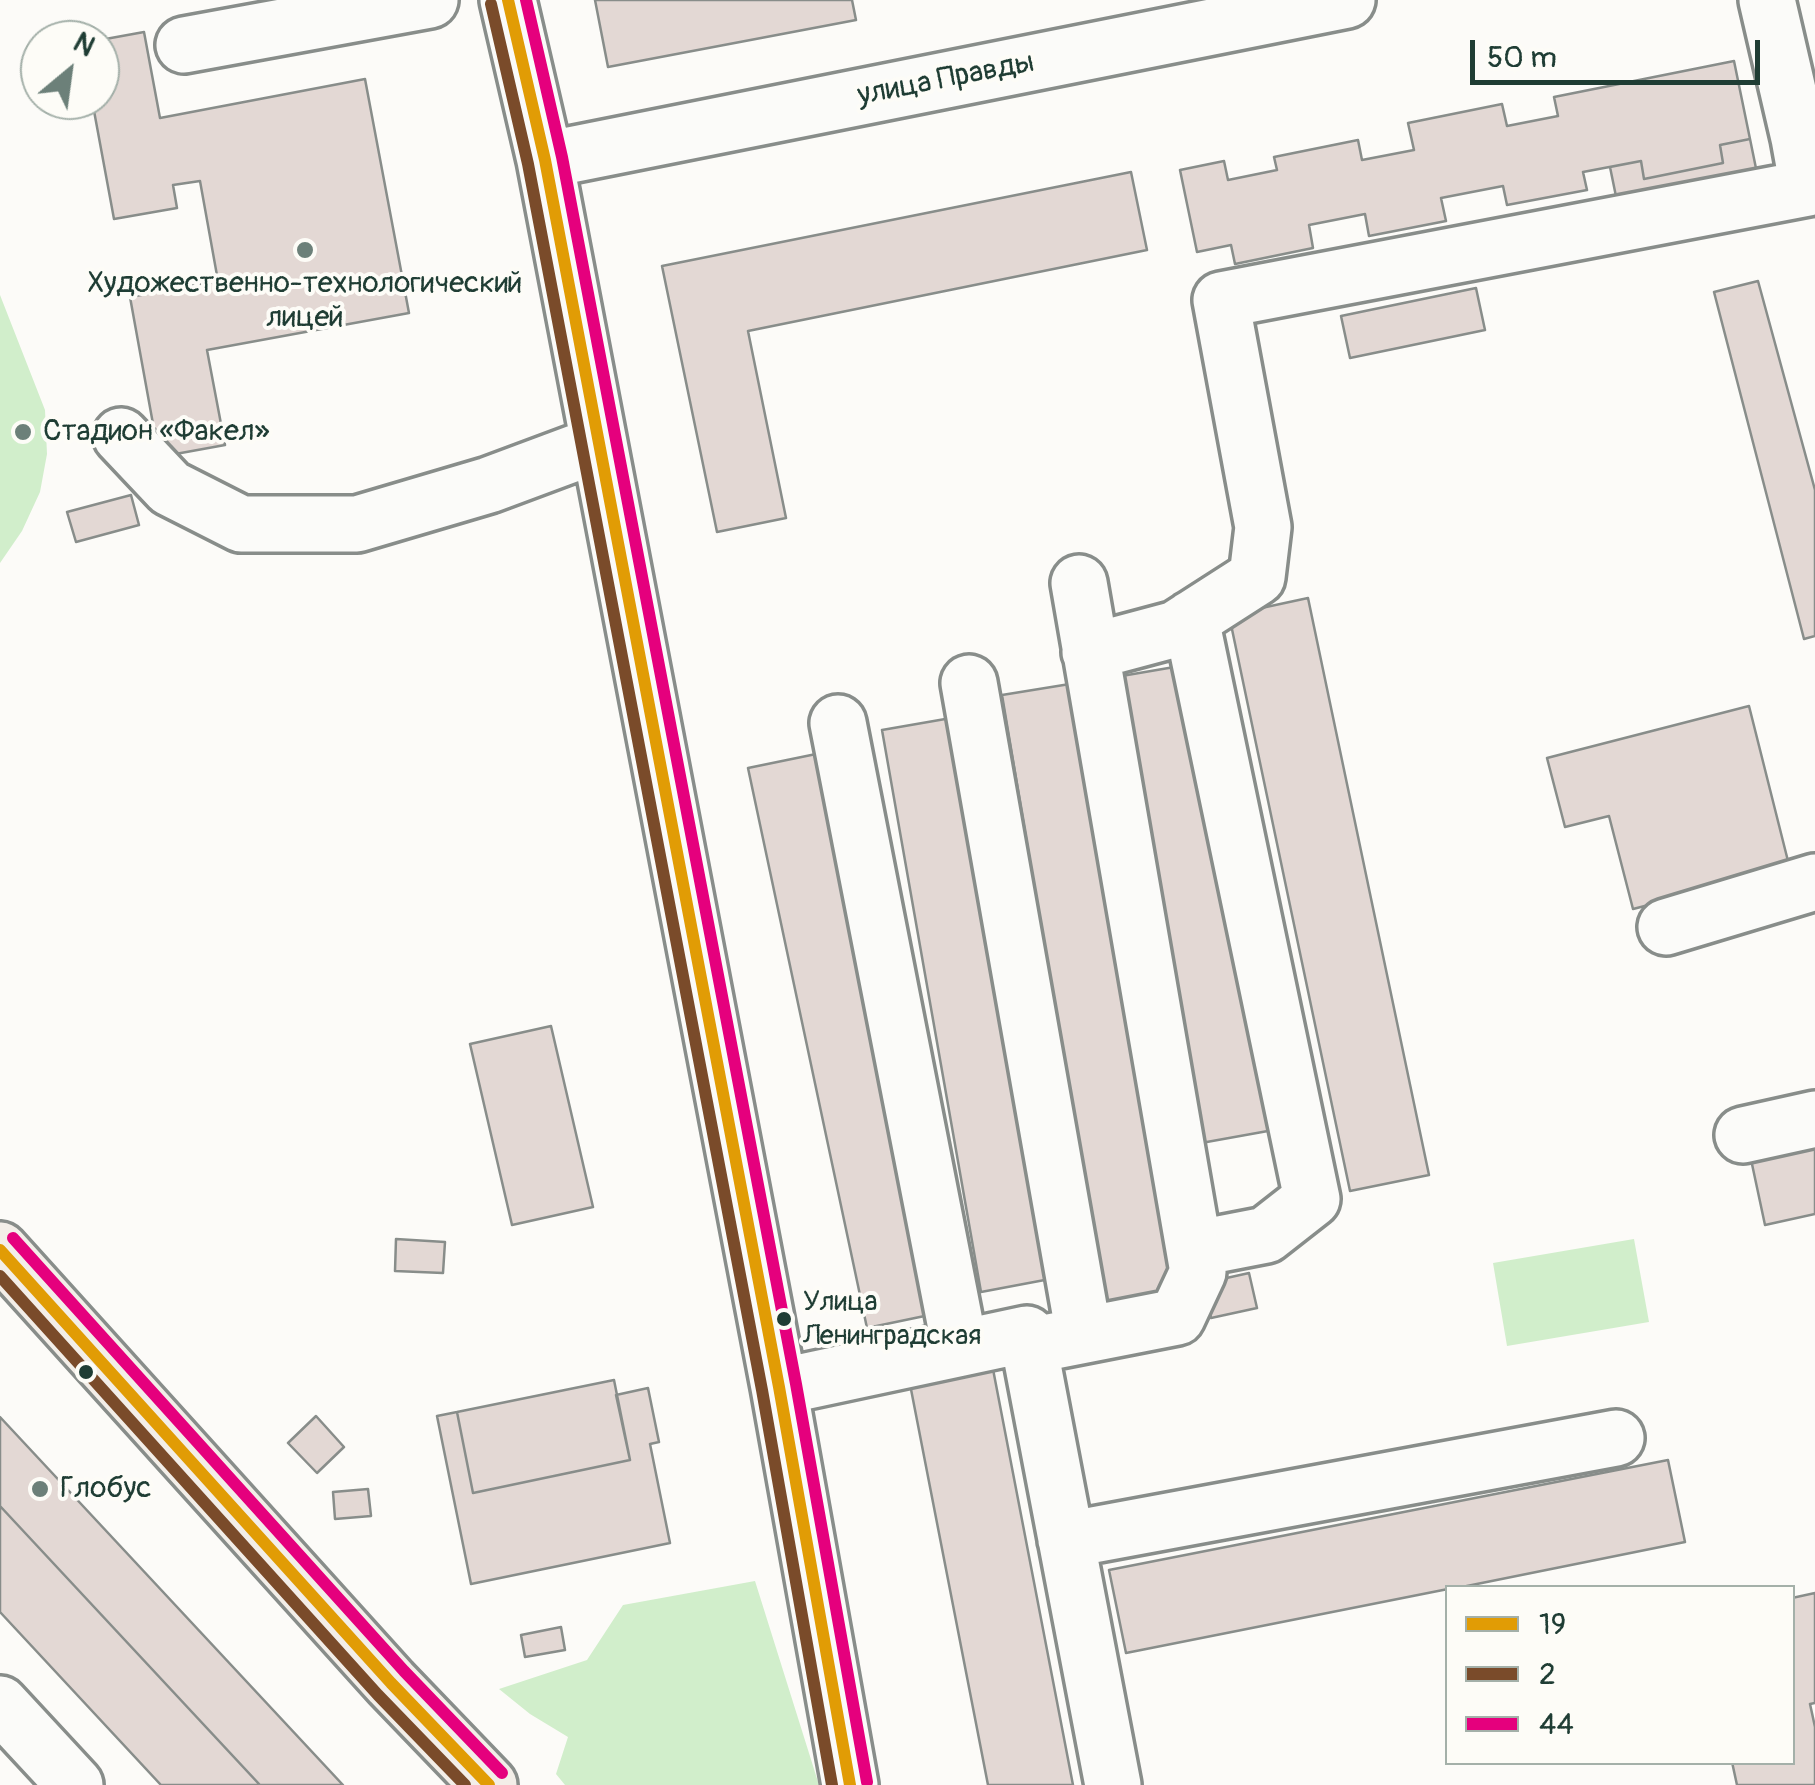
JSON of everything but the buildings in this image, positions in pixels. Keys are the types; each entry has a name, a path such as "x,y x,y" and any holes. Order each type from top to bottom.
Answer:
{"main road":[{"path":"0,1250 391,1684 489,1785"}],"street":[{"path":"184,45 430,0"},
{"path":"508,0 545,160 779,1388 850,1785"},
{"name":"улица Правды","path":"545,160 1286,6 1346,0"},
{"path":"1090,652 1176,629 1256,578 1263,527 1221,300 1809,169 1767,0"},
{"path":"120,436 170,488 241,524 357,524 489,484 599,444"},
{"path":"1029,1346 1177,1318 1198,1272 1078,583"},
{"path":"1191,619 1312,1199 1266,1235 1194,1249"},
{"path":"969,684 1084,1335"},
{"path":"838,723 960,1348"},
{"path":"1666,927 1815,882"},
{"path":"1743,1134 1815,1119"},
{"path":"779,1388 1027,1334 1112,1785"},
{"path":"1066,1540 1616,1438"},
{"path":"0,1704 75,1785"}],"green space":[{"name":"Стадион «Факел»","path":"0,295 45,410 47,454 40,492 22,531 0,563"},
{"path":"1634,1239 1649,1322 1507,1346 1493,1263"},
{"path":"755,1581 819,1785 565,1785 556,1774 568,1737 499,1689 587,1660 623,1605"}],"transit line":[{"name":"19","path":"508,0 545,160 779,1387 850,1785"},
{"name":"44","path":"526,0 562,157 796,1384 867,1782"},
{"name":"2","path":"491,4 528,164 762,1390 832,1785"},
{"name":"44","path":"13,1238 404,1671 502,1773"},
{"name":"19","path":"0,1250 391,1683 489,1785"},
{"name":"2","path":"0,1276 378,1695 465,1785"}],"place":[{"name":"Художественно-технологический лицей","path":"305,250"},
{"name":"Стадион «Факел»","path":"23,432"},
{"name":"Улица Ленинградская","path":"784,1319"},
{"name":"Глобус","path":"40,1489"}]}
